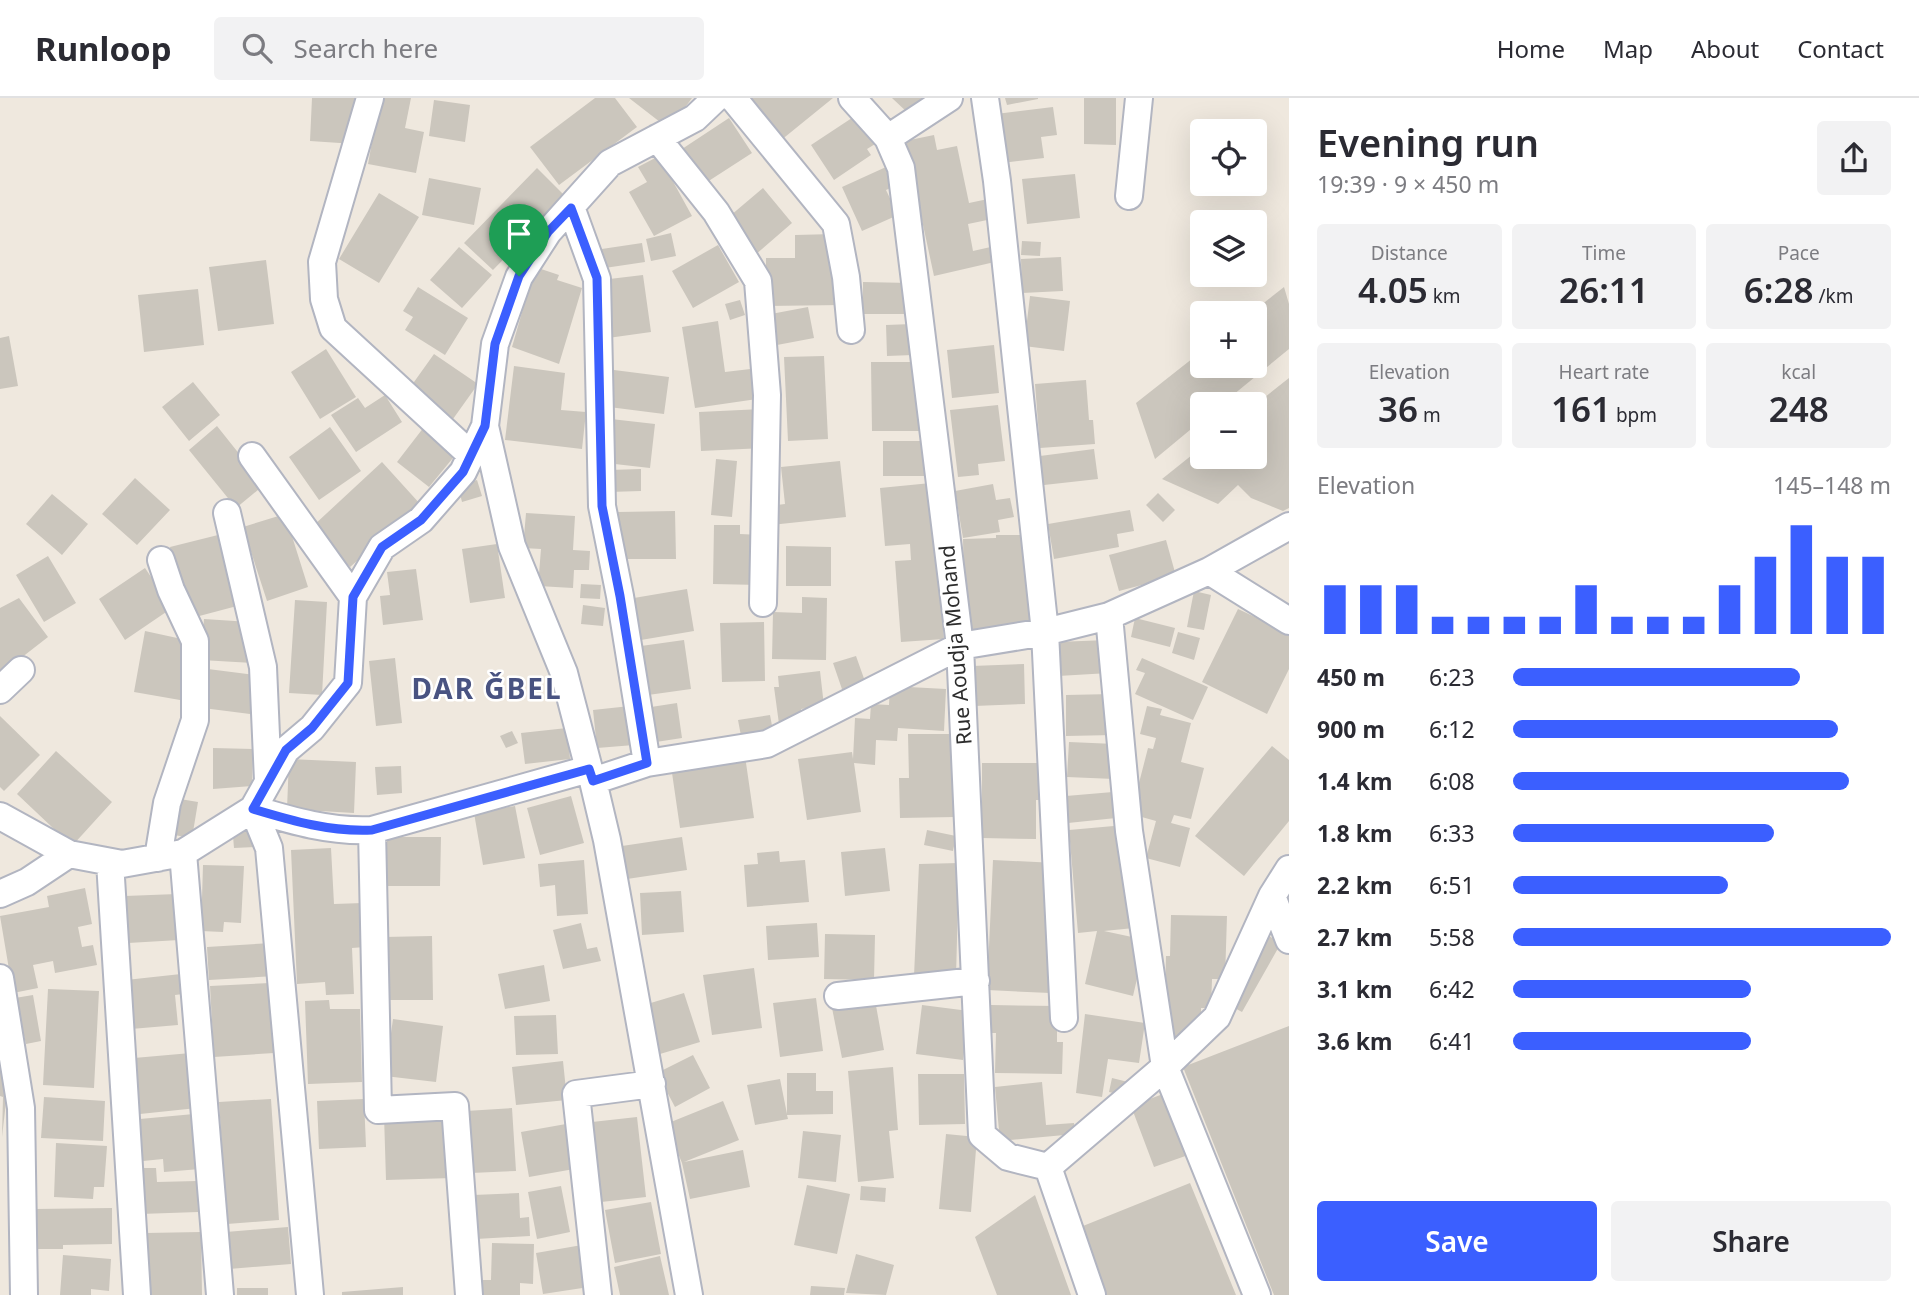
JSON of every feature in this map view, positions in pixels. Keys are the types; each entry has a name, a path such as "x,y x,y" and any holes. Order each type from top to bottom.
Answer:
{"street":[{"path":"370,98 323,262 324,299 333,328 471,455"},
{"path":"0,816 69,855 122,864 170,856 253,809 286,750 312,728 348,683 353,597 382,547 421,520 463,472 485,426 495,344 519,276 548,232 610,163 695,118 716,98"},
{"path":"733,98 836,225 846,276 850,330"},
{"name":"Rue Aoudja Mohand","path":"852,98 888,138 901,168 960,646 982,1135 1008,1157 1048,1167"},
{"path":"888,138 949,98"},
{"path":"985,98 999,195 1045,632 1064,1018"},
{"path":"1129,196 1139,98"},
{"path":"657,138 716,212 758,281 767,395 763,603"},
{"path":"571,208 597,278 602,506 620,596 647,763"},
{"path":"485,426 512,546 564,673 607,840 690,1295"},
{"path":"253,456 353,597"},
{"path":"227,513 263,667 268,783"},
{"path":"253,809 310,826 346,831 372,830 591,775 647,763 767,744 960,646 1045,632 1109,616 1209,571 1289,526"},
{"path":"161,560 171,590 195,641 195,720 167,803 170,856 220,1295"},
{"path":"1209,571 1289,621"},
{"path":"1109,616 1129,831 1165,1068 1257,1295"},
{"path":"0,690 21,670"},
{"path":"253,809 269,848 310,1295"},
{"path":"372,830 378,1110 455,1106 469,1295"},
{"path":"0,894 27,882 69,855"},
{"path":"110,862 137,1295"},
{"path":"1092,1295 1048,1167 1165,1068 1217,1017 1272,896 1289,869"},
{"path":"1272,896 1289,940"},
{"path":"0,978 21,1108 24,1295"},
{"path":"838,996 976,981"},
{"path":"598,1295 576,1094 652,1084"}],"building":[{"path":"312,98 357,98 355,144 310,141"},
{"path":"380,98 411,98 405,128 424,132 416,173 368,164"},
{"path":"595,98 615,98 637,127 559,185 530,147"},
{"path":"629,98 692,98 669,129"},
{"path":"745,98 833,98 780,141"},
{"path":"892,98 924,98 909,114"},
{"path":"1005,98 1038,98 1038,99 1007,105"},
{"path":"1084,98 1116,98 1116,145 1084,144"},
{"path":"434,100 470,105 465,142 429,136"},
{"path":"1053,107 1057,135 1041,137 1044,158 1002,163 996,114"},
{"path":"861,112 880,141 867,149 871,155 834,180 811,145"},
{"path":"729,118 752,153 704,184 682,149"},
{"path":"934,135 937,150 957,146 969,203 988,199 992,219 968,224 973,251 995,246 999,261 934,276 905,141"},
{"path":"659,156 692,216 654,236 629,192 647,182 638,167"},
{"path":"886,167 895,186 886,190 898,215 862,231 842,187"},
{"path":"537,168 565,196 493,270 464,243"},
{"path":"1075,174 1080,218 1027,224 1022,179"},
{"path":"429,178 481,188 474,225 422,215"},
{"path":"763,188 792,223 754,256 724,221"},
{"path":"379,193 419,217 379,283 339,259"},
{"path":"671,233 676,256 651,261 646,239"},
{"path":"834,234 842,305 766,306 766,258 795,258 795,235"},
{"path":"1022,241 1041,242 1040,256 1021,255"},
{"path":"642,243 645,262 598,269 595,250"},
{"path":"718,245 739,282 693,308 672,271"},
{"path":"459,247 492,275 462,308 430,280"},
{"path":"1061,257 1063,291 1022,293 1021,259"},
{"path":"266,260 274,324 218,331 209,267"},
{"path":"535,267 559,275 557,280 582,288 559,364 512,347"},
{"path":"643,275 651,332 608,338 601,280"},
{"path":"863,282 910,283 909,314 863,314"},
{"path":"418,287 468,318 445,355 405,330 413,317 403,311"},
{"path":"1284,287 1289,304 1289,349 1267,367 1267,301"},
{"path":"198,289 204,345 144,352 138,295"},
{"path":"1030,296 1070,301 1064,351 1024,346"},
{"path":"740,300 745,315 730,320 725,304"},
{"path":"808,307 814,338 777,345 771,314"},
{"path":"718,321 725,372 759,368 764,398 695,408 682,327"},
{"path":"912,324 913,355 887,356 886,325"},
{"path":"9,336 18,386 0,389 0,338"},
{"path":"994,345 999,393 952,398 947,350"},
{"path":"326,349 356,397 320,419 291,372"},
{"path":"434,354 478,384 453,419 409,389"},
{"path":"824,356 828,439 788,441 784,357"},
{"path":"1190,360 1190,378 1254,378 1237,392 1190,392 1190,430 1155,459 1136,403"},
{"path":"871,362 921,362 921,431 872,431"},
{"path":"514,366 565,373 561,410 586,412 582,449 505,440"},
{"path":"614,370 669,377 664,414 609,407"},
{"path":"1289,378 1289,508 1283,511 1251,498 1238,485 1218,504 1162,479 1190,457 1190,469 1267,469 1267,395"},
{"path":"1086,380 1089,420 1093,420 1095,444 1040,448 1035,384"},
{"path":"193,382 220,415 189,441 162,407"},
{"path":"385,395 402,422 356,452 331,415 358,398 365,408"},
{"path":"998,405 1005,461 978,464 979,475 958,477 950,410"},
{"path":"762,409 764,448 701,451 699,412"},
{"path":"611,419 655,424 650,468 606,463"},
{"path":"217,426 264,485 236,508 189,450"},
{"path":"330,427 361,471 319,500 289,457"},
{"path":"424,427 457,453 429,487 397,462"},
{"path":"883,441 926,441 926,476 883,476"},
{"path":"1094,449 1098,479 1044,485 1040,456"},
{"path":"716,459 737,461 732,517 711,515"},
{"path":"840,461 846,517 771,525 769,506 785,504 781,467"},
{"path":"382,462 421,505 350,567 313,526"},
{"path":"641,469 641,491 609,492 609,470"},
{"path":"135,478 170,510 137,545 102,514"},
{"path":"477,480 482,496 462,502 458,486"},
{"path":"931,483 944,639 901,642 895,561 911,560 910,544 885,546 880,488"},
{"path":"993,484 996,500 1010,498 1014,517 998,520 1000,532 963,538 955,491"},
{"path":"1158,493 1175,510 1163,522 1146,505"},
{"path":"52,494 88,524 62,555 26,524"},
{"path":"1130,510 1134,531 1117,534 1119,547 1054,559 1048,524"},
{"path":"675,511 676,559 619,559 618,512"},
{"path":"526,513 575,516 573,550 590,551 589,570 574,570 573,588 538,586 541,549 523,548"},
{"path":"285,514 308,587 267,601 243,527"},
{"path":"714,525 740,525 740,534 761,535 760,585 713,584"},
{"path":"218,535 237,606 188,619 170,547"},
{"path":"996,535 1031,535 1037,628 965,631 963,539 996,538"},
{"path":"1166,540 1176,576 1119,591 1109,555"},
{"path":"497,544 505,598 470,603 462,549"},
{"path":"786,546 831,547 831,586 786,586"},
{"path":"48,556 76,603 44,622 16,575"},
{"path":"145,568 172,608 125,640 99,599"},
{"path":"416,569 423,620 383,625 380,596 390,595 387,572"},
{"path":"581,584 601,585 600,599 580,598"},
{"path":"687,589 694,631 635,641 628,599"},
{"path":"1194,591 1211,595 1204,630 1187,627"},
{"path":"802,597 827,598 826,660 772,659 773,612 802,613"},
{"path":"19,598 48,637 12,665 0,681 0,608"},
{"path":"295,600 327,602 322,695 289,693"},
{"path":"583,605 605,608 603,626 581,624"},
{"path":"1238,609 1289,633 1289,669 1267,714 1202,682"},
{"path":"1135,618 1175,628 1170,647 1131,637"},
{"path":"204,619 250,622 253,663 201,660"},
{"path":"764,622 765,681 722,682 720,623"},
{"path":"145,631 191,641 180,700 134,692"},
{"path":"1178,632 1200,638 1194,660 1172,653"},
{"path":"684,640 691,689 648,695 641,646"},
{"path":"1107,640 1109,673 1058,676 1057,642"},
{"path":"856,656 867,687 844,695 833,663"},
{"path":"395,658 402,723 376,726 369,661"},
{"path":"1142,658 1208,687 1193,720 1135,694 1145,673 1136,670"},
{"path":"1024,664 1025,704 974,706 972,666"},
{"path":"208,669 255,675 250,714 203,708"},
{"path":"820,671 824,706 801,709 802,721 779,724 774,687 779,687 778,676"},
{"path":"890,686 946,689 944,731 898,728 897,741 876,740 875,765 854,763 861,812 807,820 798,759 852,752 853,759 855,718 870,719 871,704 889,705"},
{"path":"1113,694 1114,735 1066,736 1066,695"},
{"path":"677,703 682,738 656,742 651,707"},
{"path":"630,706 634,745 597,748 593,710"},
{"path":"1147,706 1162,709 1160,715 1191,723 1181,762 1204,768 1191,819 1174,815 1171,823 1190,828 1180,867 1146,858 1156,821 1131,814 1148,748 1153,749 1156,738 1140,734"},
{"path":"770,715 773,731 741,736 738,720"},
{"path":"0,716 40,755 4,791 0,787"},
{"path":"567,728 570,759 525,764 521,733"},
{"path":"512,731 518,743 506,748 500,736"},
{"path":"908,734 951,734 955,817 900,818 899,778 909,778"},
{"path":"1069,742 1115,744 1114,779 1067,777"},
{"path":"1272,746 1289,760 1289,821 1244,876 1195,836"},
{"path":"213,748 253,749 252,786 213,789"},
{"path":"56,751 112,802 72,846 17,794"},
{"path":"745,756 754,818 680,828 671,766"},
{"path":"289,759 356,762 354,813 287,809"},
{"path":"982,763 1044,763 1044,800 1036,800 1036,839 982,838"},
{"path":"401,766 402,793 377,795 375,767"},
{"path":"1113,792 1116,818 1068,823 1066,796"},
{"path":"571,796 584,843 540,855 527,808"},
{"path":"174,798 198,802 192,838 168,834"},
{"path":"515,806 525,858 483,865 474,813"},
{"path":"253,823 255,847 234,848 232,824"},
{"path":"1125,825 1134,928 1104,931 1146,940 1133,996 1085,984 1097,931 1078,933 1069,830"},
{"path":"927,830 956,836 953,851 924,845"},
{"path":"387,837 441,837 440,886 386,886"},
{"path":"682,837 687,870 627,879 622,846"},
{"path":"331,848 334,904 363,903 365,947 352,948 354,994 326,995 325,982 297,984 291,850"},
{"path":"885,848 890,891 845,896 841,852"},
{"path":"779,851 780,862 805,860 809,902 747,907 744,865 758,864 757,853"},
{"path":"584,860 588,914 557,916 555,885 540,887 538,864"},
{"path":"993,860 1056,863 1050,993 987,990"},
{"path":"959,863 956,977 914,976 919,864"},
{"path":"203,865 244,866 241,923 224,922 223,932 201,931"},
{"path":"85,888 92,924 78,927 82,947 93,945 97,965 55,973 53,961 33,965 38,988 13,993 0,916 49,907 47,896"},
{"path":"681,891 684,932 642,935 640,893"},
{"path":"177,894 179,940 128,943 125,896"},
{"path":"1171,915 1227,916 1225,979 1212,979 1211,1008 1201,1008 1201,1027 1189,1038 1164,1037 1166,956 1170,956"},
{"path":"581,923 587,949 597,947 601,961 563,969 553,930"},
{"path":"817,923 819,957 768,960 766,926"},
{"path":"825,934 875,935 874,980 824,979"},
{"path":"1267,935 1281,943 1242,1012 1229,1005"},
{"path":"432,936 433,1000 385,1000 384,937"},
{"path":"272,943 275,976 209,980 207,947"},
{"path":"544,965 550,1001 505,1009 498,974"},
{"path":"754,968 762,1028 712,1035 703,975"},
{"path":"181,974 183,994 175,995 178,1025 131,1029 126,980"},
{"path":"270,983 274,1053 214,1057 210,986"},
{"path":"48,989 99,991 94,1088 43,1085"},
{"path":"684,993 700,1042 660,1054 644,1005"},
{"path":"33,995 41,1041 26,1044 15,998"},
{"path":"816,998 823,1051 780,1057 773,1003"},
{"path":"329,1000 330,1009 360,1009 362,1082 308,1084 305,1001"},
{"path":"875,1000 884,1050 842,1058 832,1008"},
{"path":"922,1005 969,1011 963,1060 916,1054"},
{"path":"991,1005 1057,1006 1057,1042 1063,1042 1062,1074 995,1073 996,1033 990,1033"},
{"path":"1085,1014 1145,1023 1139,1063 1108,1059 1102,1097 1076,1093"},
{"path":"556,1015 558,1054 516,1055 514,1016"},
{"path":"393,1019 443,1026 436,1082 385,1076"},
{"path":"1289,1026 1289,1295 1274,1295 1183,1067"},
{"path":"191,1053 197,1108 140,1114 134,1058"},
{"path":"693,1055 710,1088 675,1107 657,1073"},
{"path":"563,1061 567,1100 516,1105 512,1067"},
{"path":"0,1066 10,1067 2,1137 3,1097 0,1096"},
{"path":"893,1067 898,1130 889,1131 894,1178 858,1182 848,1071"},
{"path":"787,1073 816,1073 816,1091 833,1091 833,1114 787,1115 788,1119 755,1125 747,1085 780,1079 787,1114"},
{"path":"918,1074 964,1074 965,1124 919,1125"},
{"path":"1112,1078 1128,1082 1125,1096 1109,1092"},
{"path":"1042,1082 1046,1125 1074,1123 1075,1134 1000,1141 995,1087"},
{"path":"1171,1091 1194,1153 1154,1167 1131,1106"},
{"path":"44,1097 105,1101 103,1141 41,1138"},
{"path":"271,1099 279,1220 227,1224 219,1102"},
{"path":"364,1099 366,1147 319,1149 317,1101"},
{"path":"723,1101 739,1140 684,1162 743,1150 750,1187 690,1199 682,1163 666,1124"},
{"path":"512,1108 516,1171 471,1173 466,1111"},
{"path":"194,1114 200,1169 164,1172 163,1159 133,1162 129,1120"},
{"path":"450,1114 452,1178 386,1180 384,1115"},
{"path":"637,1117 646,1197 601,1202 592,1122"},
{"path":"566,1124 574,1169 529,1177 521,1132"},
{"path":"803,1131 841,1135 836,1182 798,1178"},
{"path":"946,1134 977,1137 971,1212 939,1209"},
{"path":"56,1143 107,1146 104,1187 94,1187 93,1199 54,1197"},
{"path":"138,1168 156,1168 157,1182 197,1181 198,1212 140,1214"},
{"path":"1190,1183 1236,1295 1105,1295 1078,1228"},
{"path":"807,1185 850,1194 837,1254 794,1245"},
{"path":"561,1186 570,1232 537,1239 528,1192"},
{"path":"861,1186 886,1188 885,1202 860,1200"},
{"path":"519,1193 520,1218 529,1217 530,1236 476,1239 473,1195"},
{"path":"1035,1195 1071,1295 997,1295 975,1237"},
{"path":"651,1202 661,1254 615,1263 605,1210"},
{"path":"112,1208 112,1244 63,1245 63,1249 36,1249 35,1209"},
{"path":"288,1227 291,1264 229,1269 226,1232"},
{"path":"201,1232 202,1295 147,1295 146,1233"},
{"path":"492,1243 534,1244 533,1284 520,1283 520,1295 481,1295 481,1280 491,1280"},
{"path":"582,1245 589,1287 543,1294 536,1253"},
{"path":"856,1254 894,1265 886,1295 846,1293"},
{"path":"63,1255 111,1259 109,1291 91,1289 91,1295 60,1295"},
{"path":"660,1256 669,1295 620,1295 614,1267"},
{"path":"811,1286 845,1288 844,1295 810,1295"},
{"path":"403,1287 403,1295 342,1295 342,1292"},
{"path":"237,1288 268,1288 268,1295 237,1295"}],"district":[{"name":"DAR ǦBEL","path":"487,688"}],"route":[{"path":"571,208 597,278 602,506 620,596 647,763 593,781 589,769 372,830 346,831 310,826 253,809 286,750 312,728 348,683 353,597 357,585 382,547 421,520 463,472 485,426 495,344 519,276 548,232 571,208"}]}
